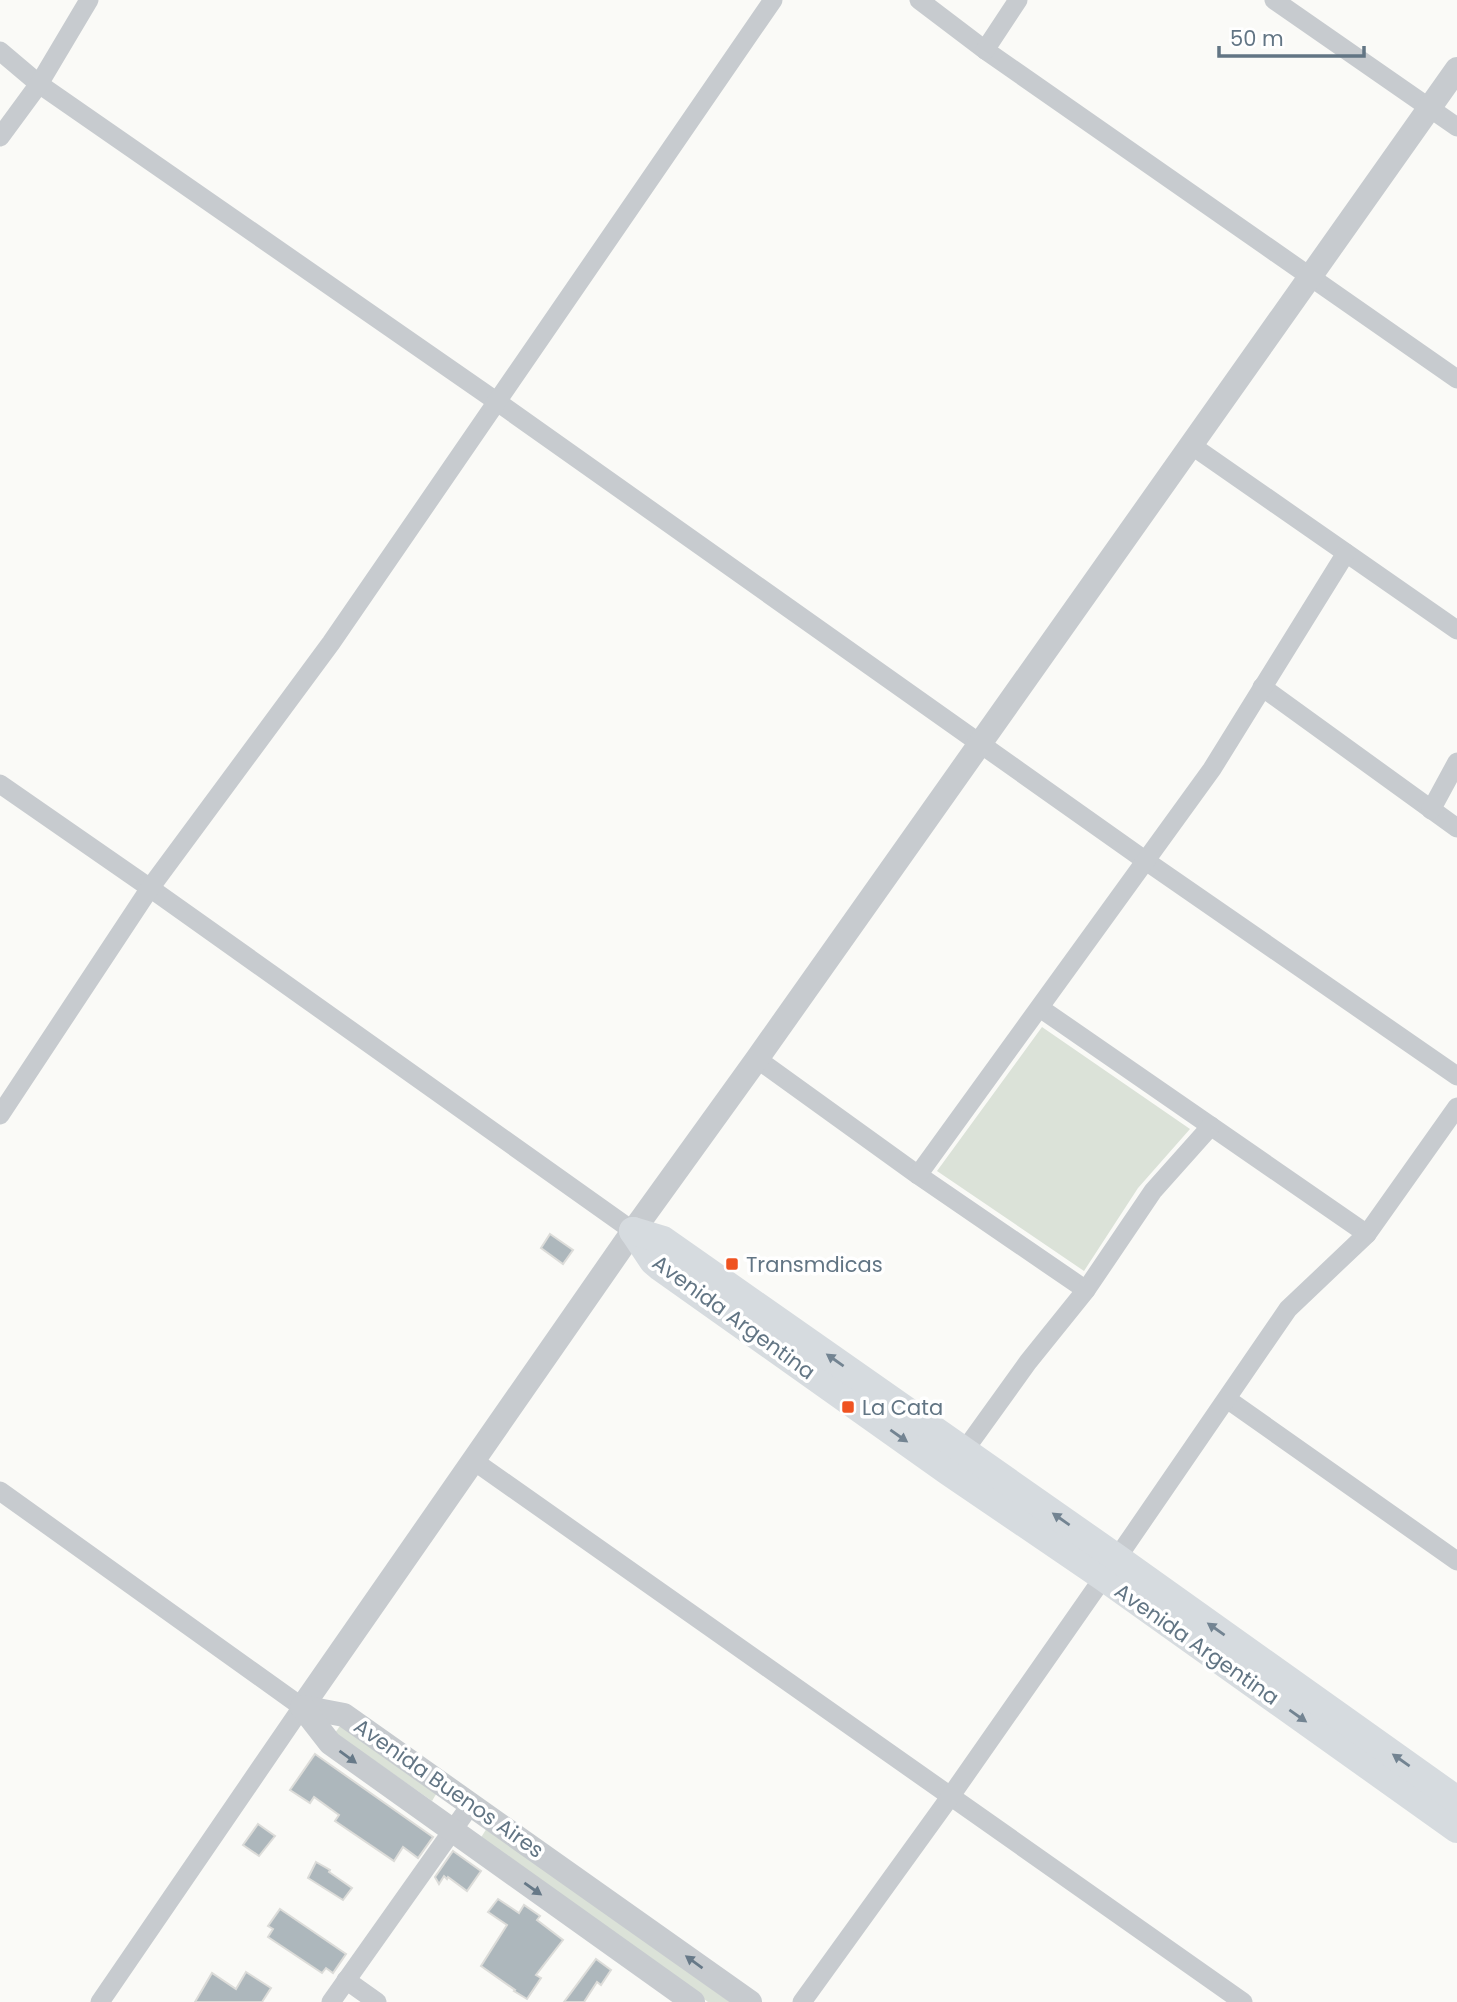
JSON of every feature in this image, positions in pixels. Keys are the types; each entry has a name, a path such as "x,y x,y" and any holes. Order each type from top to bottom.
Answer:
{"main road":[{"name":"Avenida Argentina","path":"633,1231 663,1241 964,1451 1110,1568 1457,1829"},
{"name":"Avenida Argentina","path":"633,1231 653,1261 928,1457 1110,1568 1457,1800"}],"street":[{"path":"0,137 39,84 89,0"},
{"path":"0,1115 150,888 331,643 773,0"},
{"path":"919,0 985,50 1457,379"},
{"path":"985,50 1018,0"},
{"path":"1274,0 1457,127"},
{"path":"0,51 39,84 496,401 1146,861 1457,1076"},
{"path":"100,2002 633,1231 1457,69"},
{"path":"1191,445 1457,630"},
{"path":"918,1175 1212,769 1346,553"},
{"path":"1262,687 1457,828"},
{"path":"1431,810 1457,762"},
{"path":"0,784 633,1231"},
{"path":"1040,1008 1367,1234"},
{"path":"757,1059 918,1175 1086,1290"},
{"path":"802,2002 950,1797 1288,1309 1367,1234 1457,1107"},
{"path":"964,1451 1028,1362 1086,1290 1153,1191 1211,1126"},
{"path":"1227,1399 1457,1561"},
{"path":"474,1461 1243,2002"},
{"path":"0,1491 302,1707"},
{"name":"Avenida Buenos Aires","path":"302,1707 345,1714 750,2002"},
{"name":"Avenida Buenos Aires","path":"302,1707 330,1743 693,2002"},
{"path":"331,2002 472,1803"},
{"path":"346,1980 377,2002"}],"shaded area":[{"path":"1042,1027 1190,1129 1138,1188 1084,1271 937,1171"},
{"path":"342,1723 438,1791 432,1801 335,1733"},
{"path":"487,1828 730,2002 708,2002 480,1839"}],"building":[{"path":"550,1234 573,1250 563,1264 541,1248"},
{"path":"315,1754 433,1837 418,1858 403,1847 394,1861 335,1821 339,1815 314,1797 310,1803 290,1790"},
{"path":"258,1824 275,1836 259,1856 243,1845"},
{"path":"453,1851 481,1871 467,1891 448,1877 447,1879 444,1876 439,1884 435,1877"},
{"path":"316,1862 352,1888 343,1900 308,1878"},
{"path":"498,1899 519,1913 524,1905 540,1916 537,1920 563,1940 536,1975 541,1978 527,1999 481,1966 507,1925 488,1912"},
{"path":"280,1909 346,1954 333,1973 326,1968 322,1973 268,1937 273,1929 268,1926"},
{"path":"596,1959 611,1970 601,1985 597,1982 584,2002 564,2002"},
{"path":"246,1972 271,1988 262,2002 195,2002 212,1973 236,1989"}],"place":[{"name":"Transmdicas","path":"732,1264"},
{"name":"La Cata","path":"848,1407"}]}
